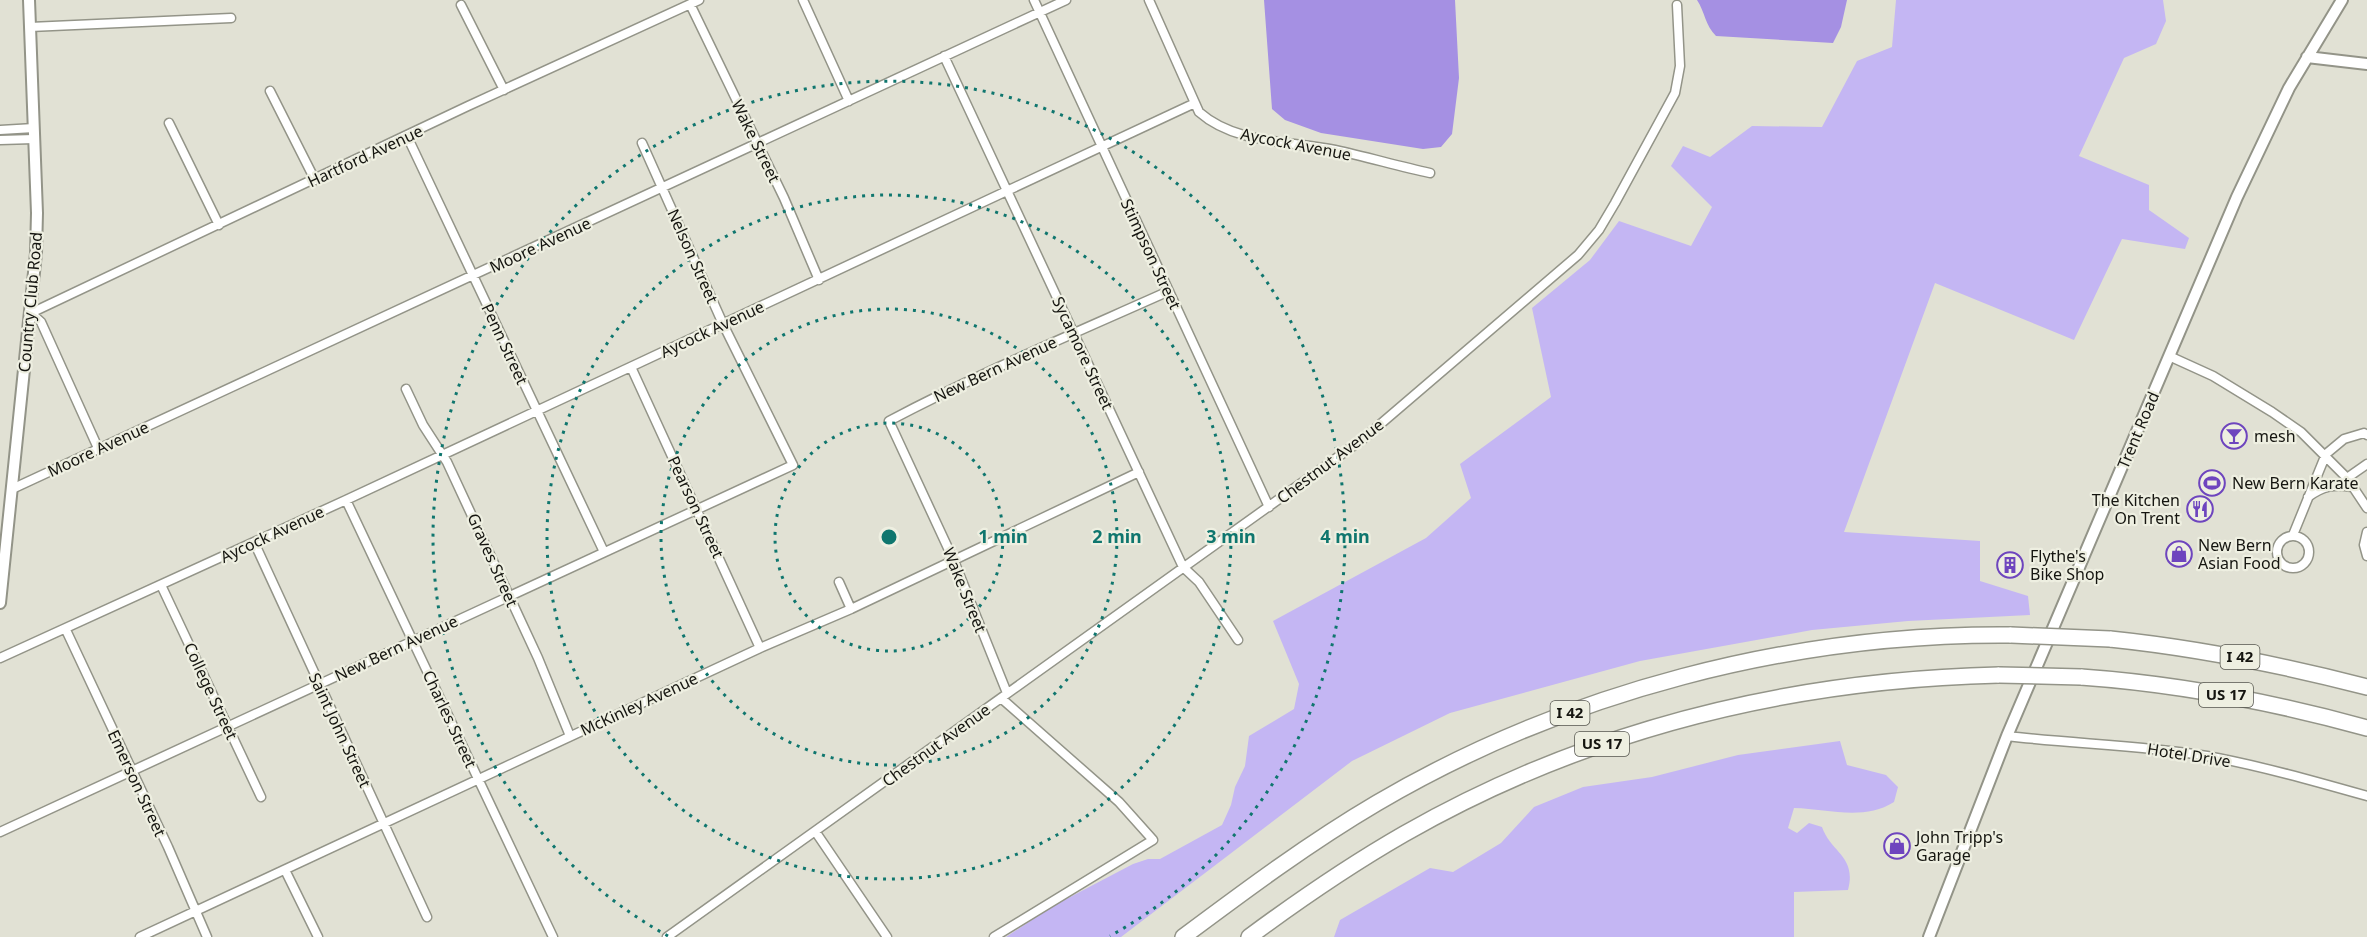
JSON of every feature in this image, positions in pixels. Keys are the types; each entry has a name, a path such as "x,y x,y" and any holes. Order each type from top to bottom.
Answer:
{"highway":[{"name":"I 42","path":"1183,937 1274,870 1378,803 1435,772 1550,721 1660,684 1770,658 1889,640 1977,635 2110,639 2168,645 2241,657 2367,687"},
{"name":"US 17","path":"1249,937 1358,861 1497,786 1592,747 1692,716 1795,693 1897,680 1999,675 2081,677 2205,691 2328,717 2367,730"}],"street":[{"name":"Country Club Road","path":"0,603 31,313 36,223 29,0"},
{"path":"803,0 849,101"},
{"name":"Stimpson Street","path":"1034,0 1269,507"},
{"name":"Moore Avenue","path":"12,489 1066,0"},
{"path":"1149,0 1195,103"},
{"name":"Trent Road","path":"1929,937 2007,736 2268,131 2307,57 2342,0"},
{"name":"Hartford Avenue","path":"31,313 695,2"},
{"name":"Wake Street","path":"695,2 819,280"},
{"path":"461,5 504,90"},
{"name":"Chestnut Avenue","path":"667,937 1364,439 1585,248 1615,203 1675,93 1680,57 1677,5"},
{"path":"30,27 231,18"},
{"name":"Sycamore Street","path":"944,56 1184,567 1199,582 1238,640"},
{"path":"2307,57 2367,64"},
{"path":"270,91 315,180"},
{"name":"Aycock Avenue","path":"0,658 346,501 1195,103 1199,112 1212,123 1244,136 1336,150 1430,173"},
{"path":"169,123 219,225"},
{"path":"0,130 34,133"},
{"path":"0,140 34,133"},
{"name":"Penn Street","path":"407,136 604,552"},
{"name":"Nelson Street","path":"642,143 664,187 723,324 793,465"},
{"name":"New Bern Avenue","path":"889,422 925,402 1073,332 1169,291"},
{"path":"31,313 41,322 98,448"},
{"path":"2169,356 2184,365 2213,376 2301,432 2347,478 2367,508"},
{"name":"Pearson Street","path":"631,367 760,648"},
{"name":"Graves Street","path":"406,389 423,425 443,454 509,596 570,736"},
{"name":"Wake Street","path":"889,422 954,561 1004,696 1119,802 1154,840 994,937"},
{"path":"2293,535 2307,542 2310,552 2306,562 2292,568 2282,564 2277,549 2283,539 2293,535 2325,454 2344,439 2364,433 2367,435"},
{"path":"2347,478 2367,464"},
{"name":"New Bern Avenue","path":"0,832 793,465"},
{"name":"McKinley Avenue","path":"140,937 760,648 851,609 1138,472"},
{"path":"2308,497 2318,489 2336,484 2352,487"},
{"name":"Charles Street","path":"346,501 553,937"},
{"path":"2367,532 2364,545 2367,556"},
{"name":"Saint John Street","path":"254,542 428,917"},
{"path":"839,582 851,609"},
{"name":"College Street","path":"161,585 261,797"},
{"name":"Emerson Street","path":"66,630 207,937"},
{"name":"Hotel Drive","path":"2007,736 2118,745 2206,756 2270,769 2367,796"},
{"path":"815,831 887,937"},
{"path":"285,870 318,937"}],"shaded area":[{"path":"1264,0 1455,0 1459,78 1452,134 1441,147 1423,149 1321,133 1285,120 1272,109"},
{"path":"1697,0 1847,0 1841,27 1833,43 1716,36"},
{"path":"1896,0 2163,0 2166,21 2156,44 2124,58 2079,156 2149,185 2149,210 2189,238 2185,249 2122,239 2074,340 1935,283 1844,532 1980,541 1980,581 2028,596 2030,615 1908,621 1812,630 1640,661 1450,713 1352,761 1121,937 1006,937 1053,906 1133,864 1148,859 1160,859 1222,825 1245,766 1249,736 1294,709 1299,684 1273,621 1426,538 1471,498 1460,464 1551,397 1532,308 1590,260 1619,221 1691,246 1712,207 1671,166 1683,146 1710,157 1752,126 1822,127 1857,61 1892,47"},
{"path":"1840,741 1847,765 1886,775 1898,787 1894,802 1870,811 1858,813 1794,808 1788,828 1797,833 1809,823 1822,827 1846,862 1850,879 1848,890 1794,892 1794,937 1334,937 1340,920 1430,868 1453,872 1501,843 1534,807 1583,787 1652,777 1738,755"}],"place":[{"name":"mesh","path":"2234,436"},
{"name":"New Bern Karate","path":"2212,483"},
{"name":"The Kitchen On Trent","path":"2200,509"},
{"name":"New Bern Asian Food","path":"2179,554"},
{"name":"Flythe's Bike Shop","path":"2010,565"},
{"name":"John Tripp's Garage","path":"1897,846"}]}
